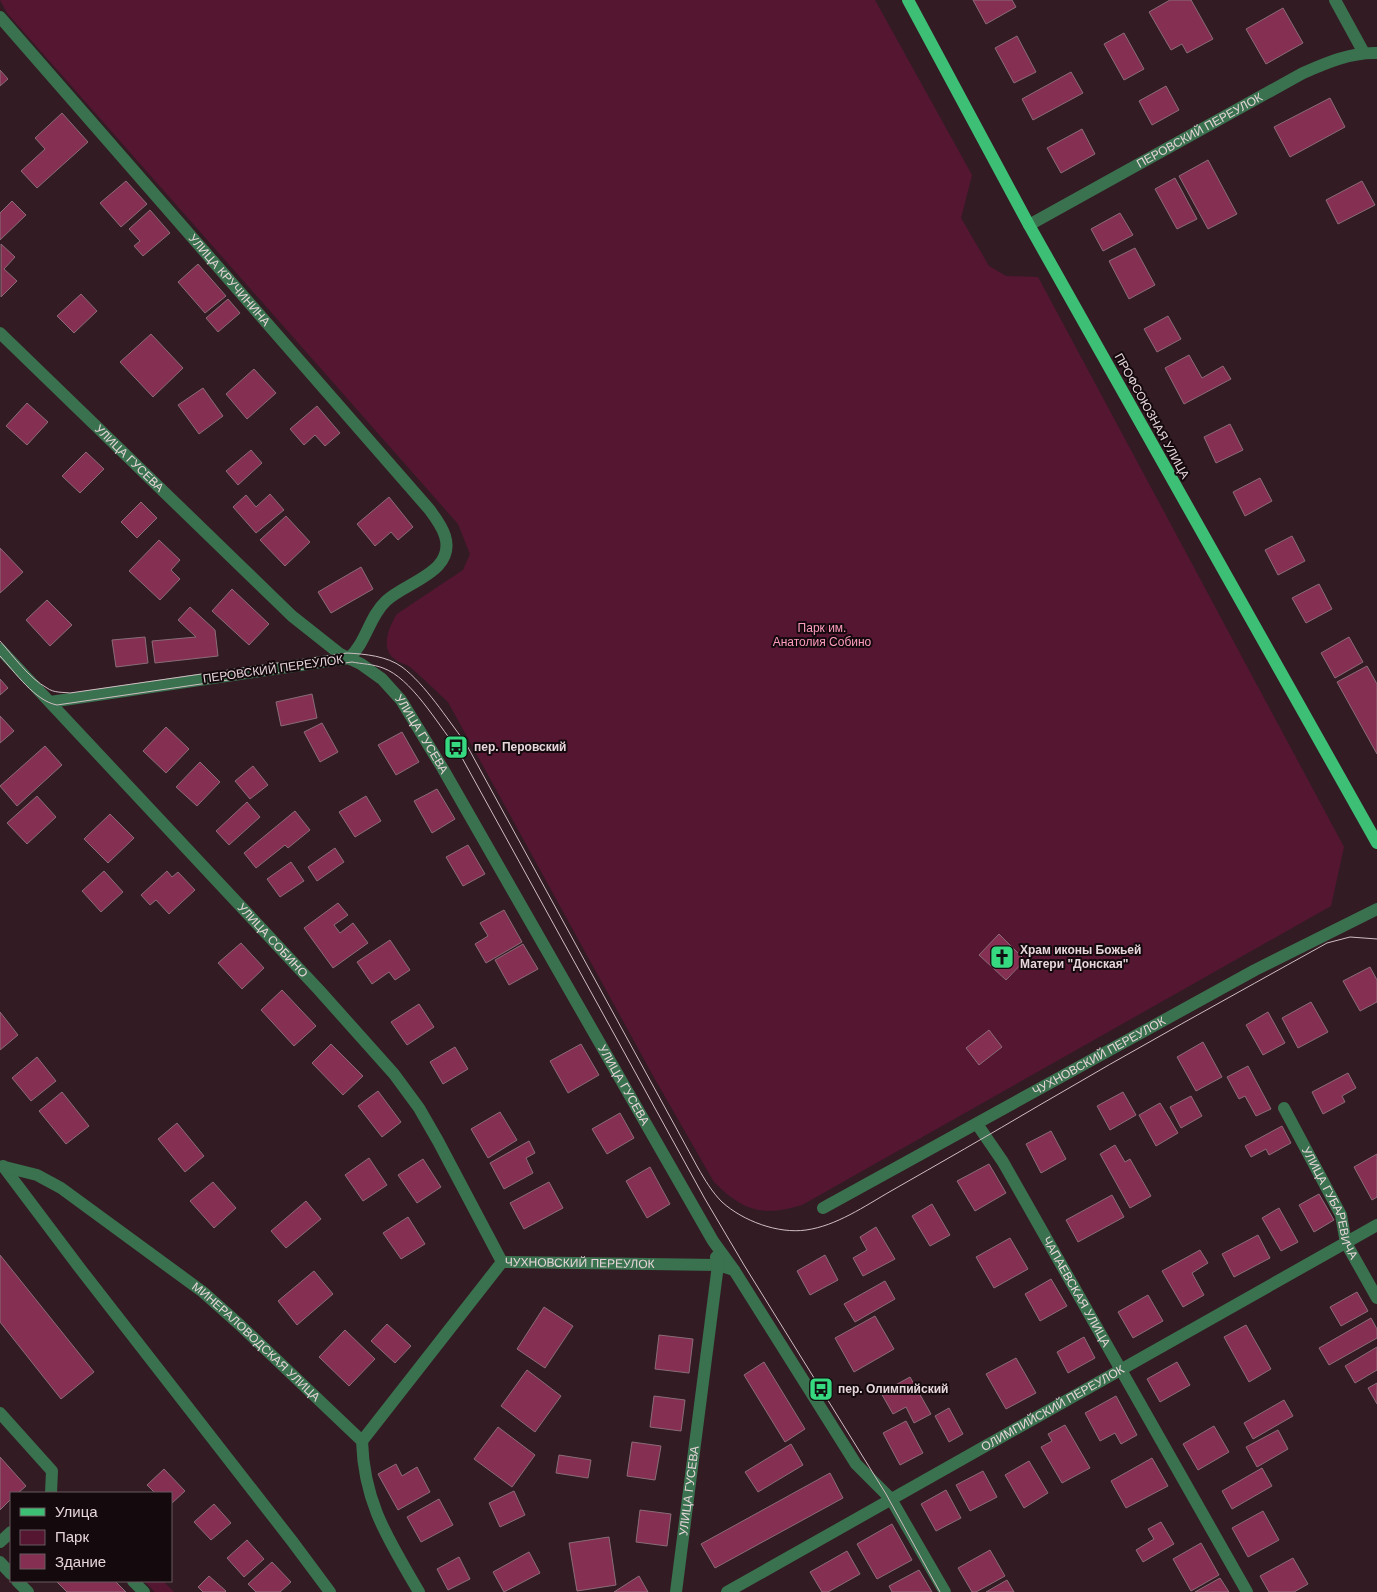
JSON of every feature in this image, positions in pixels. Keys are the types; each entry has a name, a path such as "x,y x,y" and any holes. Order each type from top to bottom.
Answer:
{"main road":[{"name":"ПРОФСОЮЗНАЯ УЛИЦА","path":"908,0 1029,225 1377,843"}],"street":[{"path":"1335,0 1371,53"},
{"name":"УЛИЦА КРУЧИНИНА","path":"0,17 429,509 445,536 446,550"},
{"name":"ПЕРОВСКИЙ ПЕРЕУЛОК","path":"1029,225 1303,73 1332,61 1371,53"},
{"name":"УЛИЦА ГУСЕВА","path":"0,333 292,616 332,648 361,664 382,679 401,700 713,1241 734,1270 856,1464 891,1498 945,1592"},
{"name":"ПЕРОВСКИЙ ПЕРЕУЛОК","path":"50,702 349,658 355,653 376,613 386,601 436,568 443,560 446,550"},
{"name":"УЛИЦА СОБИНО","path":"0,649 319,990 394,1074 428,1125 502,1262"},
{"name":"ЧУХНОВСКИЙ ПЕРЕУЛОК","path":"823,1208 1294,949 1377,909"},
{"name":"УЛИЦА ГУБАРЕВИЧА","path":"1284,1108 1341,1215 1346,1243 1377,1298"},
{"name":"ЧАПАЕВСКАЯ УЛИЦА","path":"977,1124 1003,1162 1247,1592"},
{"name":"МИНЕРАЛОВОДСКАЯ УЛИЦА","path":"2,1165 38,1175 61,1188 203,1292 362,1441"},
{"name":"МИНЕРАЛОВОДСКАЯ УЛИЦА","path":"2,1165 330,1592"},
{"name":"ОЛИМПИЙСКИЙ ПЕРЕУЛОК","path":"727,1592 1377,1225"},
{"name":"УЛИЦА ГУСЕВА","path":"676,1592 718,1265 713,1241"},
{"name":"ЧУХНОВСКИЙ ПЕРЕУЛОК","path":"362,1441 502,1262 718,1265 734,1270"},
{"path":"0,1413 52,1471 52,1492"},
{"path":"362,1441 363,1465 367,1486 375,1510 387,1537 419,1592"},
{"path":"0,1542 10,1533"},
{"path":"0,1562 10,1573"},
{"path":"18,1582 28,1592"},
{"path":"134,1582 144,1592"}],"green space":[{"name":"Парк им. Анатолия Собино","path":"0,0 875,0 972,175 961,218 989,266 1006,276 1038,277 1344,847 1331,906 802,1205 788,1209 764,1211 754,1209 734,1200 714,1182 656,1081 448,702 410,667 396,660 388,650 387,638 397,614 463,570 470,554 458,524 7,13"},
{"path":"145,1582 164,1582 174,1592 155,1592"}],"building":[{"path":"973,0 1012,0 1016,7 986,24"},
{"path":"1170,0 1191,0 1213,39 1187,53 1182,44 1171,50 1149,12"},
{"path":"1283,8 1303,43 1266,64 1246,29"},
{"path":"1124,33 1144,69 1124,80 1104,44"},
{"path":"1017,36 1036,72 1014,83 995,48"},
{"path":"0,70 8,79 0,86"},
{"path":"1071,72 1083,93 1033,120 1022,99"},
{"path":"1166,86 1179,110 1152,125 1139,101"},
{"path":"1330,98 1345,127 1290,157 1274,127"},
{"path":"62,113 88,142 37,188 21,171 45,149 35,138"},
{"path":"1082,129 1095,154 1061,173 1047,148"},
{"path":"1208,160 1237,214 1208,229 1179,176"},
{"path":"1175,178 1197,219 1177,229 1155,189"},
{"path":"126,181 147,204 121,227 100,203"},
{"path":"1362,181 1375,205 1338,224 1326,200"},
{"path":"12,201 26,215 0,240 0,213"},
{"path":"150,210 170,233 143,256 134,246 140,241 129,229"},
{"path":"1120,213 1133,235 1103,251 1091,229"},
{"path":"1,244 15,257 4,269 17,281 1,297"},
{"path":"1135,248 1155,285 1129,299 1109,261"},
{"path":"198,264 226,296 205,313 178,282"},
{"path":"81,294 97,311 74,333 57,316"},
{"path":"228,299 240,313 218,332 206,318"},
{"path":"1168,316 1181,339 1157,352 1144,329"},
{"path":"151,334 183,368 153,397 120,362"},
{"path":"1189,355 1202,378 1223,366 1231,379 1184,404 1165,368"},
{"path":"254,369 276,393 247,419 226,394"},
{"path":"203,388 223,416 199,434 178,405"},
{"path":"27,403 48,422 27,445 6,426"},
{"path":"317,406 340,433 325,446 315,435 304,445 290,429"},
{"path":"1230,424 1243,450 1216,463 1204,437"},
{"path":"251,450 262,463 238,485 226,471"},
{"path":"86,452 104,469 80,493 62,476"},
{"path":"1260,478 1272,501 1245,516 1233,492"},
{"path":"270,494 284,510 256,533 233,507 246,495 256,507"},
{"path":"389,497 413,527 398,540 391,532 375,546 357,524"},
{"path":"141,502 157,518 137,538 121,522"},
{"path":"286,516 310,542 285,566 260,540"},
{"path":"1292,536 1305,561 1278,575 1265,550"},
{"path":"159,540 180,560 171,570 180,579 160,600 129,571"},
{"path":"0,548 23,572 0,593"},
{"path":"361,567 373,589 331,613 318,592"},
{"path":"1319,584 1332,609 1306,623 1292,598"},
{"path":"232,589 269,624 249,645 212,611"},
{"path":"47,600 72,625 50,646 26,620"},
{"path":"190,607 215,630 218,656 155,663 152,641 196,637 178,620"},
{"path":"145,637 148,663 116,667 112,640"},
{"path":"1349,637 1363,662 1335,678 1321,653"},
{"path":"1367,666 1377,684 1377,754 1337,682"},
{"path":"0,679 8,688 0,695"},
{"path":"312,694 317,718 281,726 276,702"},
{"path":"0,716 14,731 0,743"},
{"path":"322,723 338,752 320,762 304,732"},
{"path":"166,727 189,749 166,773 143,751"},
{"path":"402,732 419,762 396,775 378,745"},
{"path":"45,746 62,765 17,806 0,786"},
{"path":"200,762 220,782 197,806 176,787"},
{"path":"253,766 268,785 250,799 235,781"},
{"path":"437,789 455,819 432,833 414,801"},
{"path":"37,796 56,817 27,844 7,823"},
{"path":"366,796 381,821 355,837 339,812"},
{"path":"247,802 260,817 229,845 216,831"},
{"path":"295,811 310,830 288,848 285,845 256,868 244,853"},
{"path":"110,814 134,838 108,863 84,839"},
{"path":"468,845 485,874 463,886 446,857"},
{"path":"335,848 344,862 317,881 308,867"},
{"path":"291,862 304,881 280,897 267,879"},
{"path":"104,871 123,892 101,912 82,891"},
{"path":"167,871 172,877 178,872 195,890 169,914 156,900 150,905 141,895"},
{"path":"338,903 348,915 334,925 340,933 353,923 368,943 333,968 304,928"},
{"path":"504,910 522,942 486,963 475,944 488,936 480,923"},
{"name":"Храм иконы Божьей Матери \"Донская\"","path":"999,934 1025,960 1006,980 979,955"},
{"path":"390,940 410,970 395,980 389,972 372,984 357,962"},
{"path":"241,943 264,968 242,989 218,963"},
{"path":"523,944 538,969 509,985 495,960"},
{"path":"1370,967 1377,980 1377,1002 1360,1011 1343,981"},
{"path":"282,990 316,1026 294,1046 261,1010"},
{"path":"1311,1002 1328,1032 1298,1048 1282,1018"},
{"path":"419,1004 434,1027 407,1045 391,1022"},
{"path":"0,1012 18,1035 0,1050"},
{"path":"1268,1012 1285,1043 1263,1055 1246,1025"},
{"path":"989,1030 1002,1047 979,1065 966,1048"},
{"path":"1203,1042 1222,1077 1196,1091 1177,1057"},
{"path":"331,1044 363,1076 343,1095 312,1063"},
{"path":"581,1044 599,1075 568,1093 550,1061"},
{"path":"455,1047 468,1069 443,1084 430,1062"},
{"path":"37,1057 56,1081 31,1101 12,1078"},
{"path":"1248,1066 1271,1109 1256,1116 1245,1096 1239,1099 1227,1077"},
{"path":"1348,1073 1356,1088 1342,1096 1345,1102 1323,1114 1312,1092"},
{"path":"378,1091 401,1122 382,1137 358,1106"},
{"path":"62,1092 89,1126 66,1144 39,1111"},
{"path":"1123,1092 1136,1115 1110,1130 1097,1106"},
{"path":"1191,1096 1202,1116 1181,1128 1170,1107"},
{"path":"1160,1103 1178,1133 1156,1146 1139,1115"},
{"path":"500,1112 517,1140 488,1158 471,1129"},
{"path":"620,1113 634,1138 607,1154 592,1129"},
{"path":"177,1123 204,1156 185,1172 158,1139"},
{"path":"1282,1126 1291,1143 1269,1155 1266,1149 1251,1157 1245,1146"},
{"path":"1051,1131 1066,1159 1041,1173 1026,1144"},
{"path":"529,1141 535,1153 526,1158 533,1173 504,1189 490,1163"},
{"path":"1115,1145 1125,1162 1130,1159 1151,1196 1130,1208 1100,1154"},
{"path":"1377,1154 1377,1197 1372,1200 1354,1167"},
{"path":"369,1158 387,1185 363,1201 345,1175"},
{"path":"423,1159 441,1187 417,1203 398,1175"},
{"path":"989,1164 1006,1193 975,1211 957,1181"},
{"path":"650,1167 670,1204 647,1218 626,1181"},
{"path":"213,1182 236,1208 214,1228 190,1201"},
{"path":"549,1182 563,1208 524,1229 510,1203"},
{"path":"1319,1194 1334,1220 1314,1232 1299,1205"},
{"path":"1112,1195 1124,1217 1078,1242 1066,1220"},
{"path":"306,1201 321,1219 286,1248 271,1231"},
{"path":"932,1204 950,1235 930,1246 912,1216"},
{"path":"1279,1208 1298,1242 1281,1251 1262,1218"},
{"path":"408,1217 425,1244 401,1259 383,1233"},
{"path":"876,1227 895,1259 863,1276 853,1258 867,1250 860,1237"},
{"path":"1258,1235 1270,1258 1234,1277 1222,1254"},
{"path":"1010,1238 1028,1269 994,1288 976,1257"},
{"path":"1200,1250 1208,1263 1192,1273 1204,1295 1183,1307 1162,1271"},
{"path":"0,1255 94,1372 61,1399 0,1322"},
{"path":"825,1255 838,1280 810,1295 797,1271"},
{"path":"314,1271 333,1294 297,1325 278,1301"},
{"path":"1051,1279 1067,1306 1040,1321 1025,1294"},
{"path":"885,1281 895,1299 855,1322 844,1304"},
{"path":"1357,1292 1368,1311 1341,1326 1330,1307"},
{"path":"1148,1295 1163,1321 1133,1338 1118,1312"},
{"path":"544,1307 573,1326 545,1368 517,1349"},
{"path":"875,1316 894,1349 854,1372 835,1338"},
{"path":"1371,1318 1377,1329 1377,1338 1329,1365 1319,1348"},
{"path":"387,1324 411,1346 395,1363 371,1341"},
{"path":"1246,1325 1271,1369 1249,1382 1224,1337"},
{"path":"345,1330 375,1359 349,1386 319,1357"},
{"path":"659,1335 693,1339 689,1373 655,1369"},
{"path":"1084,1337 1095,1358 1068,1373 1057,1352"},
{"path":"1377,1347 1377,1370 1355,1383 1345,1366"},
{"path":"1016,1358 1036,1393 1006,1409 986,1374"},
{"path":"764,1362 805,1429 785,1442 744,1375"},
{"path":"1177,1362 1190,1385 1160,1402 1147,1379"},
{"path":"527,1370 561,1396 535,1432 501,1406"},
{"path":"910,1377 931,1414 914,1423 906,1407 893,1414 881,1393"},
{"path":"1377,1383 1377,1404 1368,1388"},
{"path":"654,1396 685,1400 681,1431 650,1427"},
{"path":"1116,1396 1137,1435 1121,1444 1115,1433 1100,1441 1085,1413"},
{"path":"1284,1400 1293,1416 1253,1439 1244,1423"},
{"path":"949,1408 963,1434 949,1442 935,1416"},
{"path":"906,1421 923,1453 900,1465 883,1433"},
{"path":"1065,1425 1090,1468 1062,1483 1041,1447 1052,1441 1048,1434"},
{"path":"1214,1426 1229,1452 1198,1470 1183,1444"},
{"path":"498,1427 535,1455 512,1487 474,1459"},
{"path":"1278,1430 1288,1449 1257,1467 1246,1447"},
{"path":"632,1442 661,1446 655,1480 627,1476"},
{"path":"791,1444 803,1465 758,1492 745,1472"},
{"path":"559,1455 591,1460 588,1478 556,1473"},
{"path":"0,1457 26,1486 19,1492 10,1492 10,1500 0,1510"},
{"path":"1152,1458 1168,1486 1126,1508 1111,1481"},
{"path":"1029,1461 1048,1493 1024,1508 1005,1475"},
{"path":"396,1464 402,1476 417,1467 430,1492 398,1510 378,1474"},
{"path":"1262,1468 1272,1486 1232,1509 1222,1491"},
{"path":"164,1469 185,1491 172,1503 172,1492 154,1492 147,1485"},
{"path":"983,1471 997,1497 970,1511 956,1485"},
{"path":"830,1473 843,1498 715,1568 701,1544"},
{"path":"946,1490 961,1518 936,1531 921,1504"},
{"path":"514,1491 525,1515 500,1527 489,1503"},
{"path":"439,1499 453,1525 421,1542 407,1517"},
{"path":"214,1504 231,1523 211,1540 194,1522"},
{"path":"640,1510 671,1514 667,1546 636,1542"},
{"path":"1263,1511 1279,1540 1248,1557 1232,1528"},
{"path":"1161,1522 1174,1544 1143,1562 1136,1550 1154,1539 1148,1529"},
{"path":"892,1524 912,1560 877,1579 857,1544"},
{"path":"609,1537 616,1585 577,1591 569,1543"},
{"path":"247,1540 264,1559 244,1577 227,1558"},
{"path":"1201,1543 1219,1575 1191,1591 1173,1559"},
{"path":"990,1550 1005,1576 976,1592 972,1592 958,1568"},
{"path":"847,1551 860,1574 828,1592 822,1592 810,1572"},
{"path":"529,1552 540,1573 504,1592 493,1572"},
{"path":"459,1557 470,1579 448,1590 437,1569"},
{"path":"1293,1558 1308,1584 1294,1592 1269,1592 1260,1576"},
{"path":"272,1562 291,1582 280,1592 256,1592 248,1584"},
{"path":"919,1570 932,1592 892,1592 889,1586"},
{"path":"209,1576 226,1591 203,1592 198,1587"},
{"path":"639,1576 648,1592 614,1592"},
{"path":"1220,1578 1229,1592 1195,1592"},
{"path":"1007,1580 1014,1592 986,1592"},
{"path":"57,1582 116,1582 126,1592 67,1592"}],"tram line":[{"path":"0,641 22,667 40,684 52,691 70,693 347,653 383,658 402,667 427,692 465,742 709,1186 730,1209 761,1225 773,1228 795,1231 806,1230 839,1220 1146,1044 1327,943 1350,937 1377,939"},
{"path":"0,656 33,692 57,705 352,662 383,668 404,681 423,702 456,747 705,1199 886,1494 940,1592"}],"place":[{"name":"пер. Перовский","path":"456,747"},
{"name":"Храм иконы Божьей Матери \"Донская\"","path":"1002,957"},
{"name":"пер. Олимпийский","path":"821,1389"}]}
